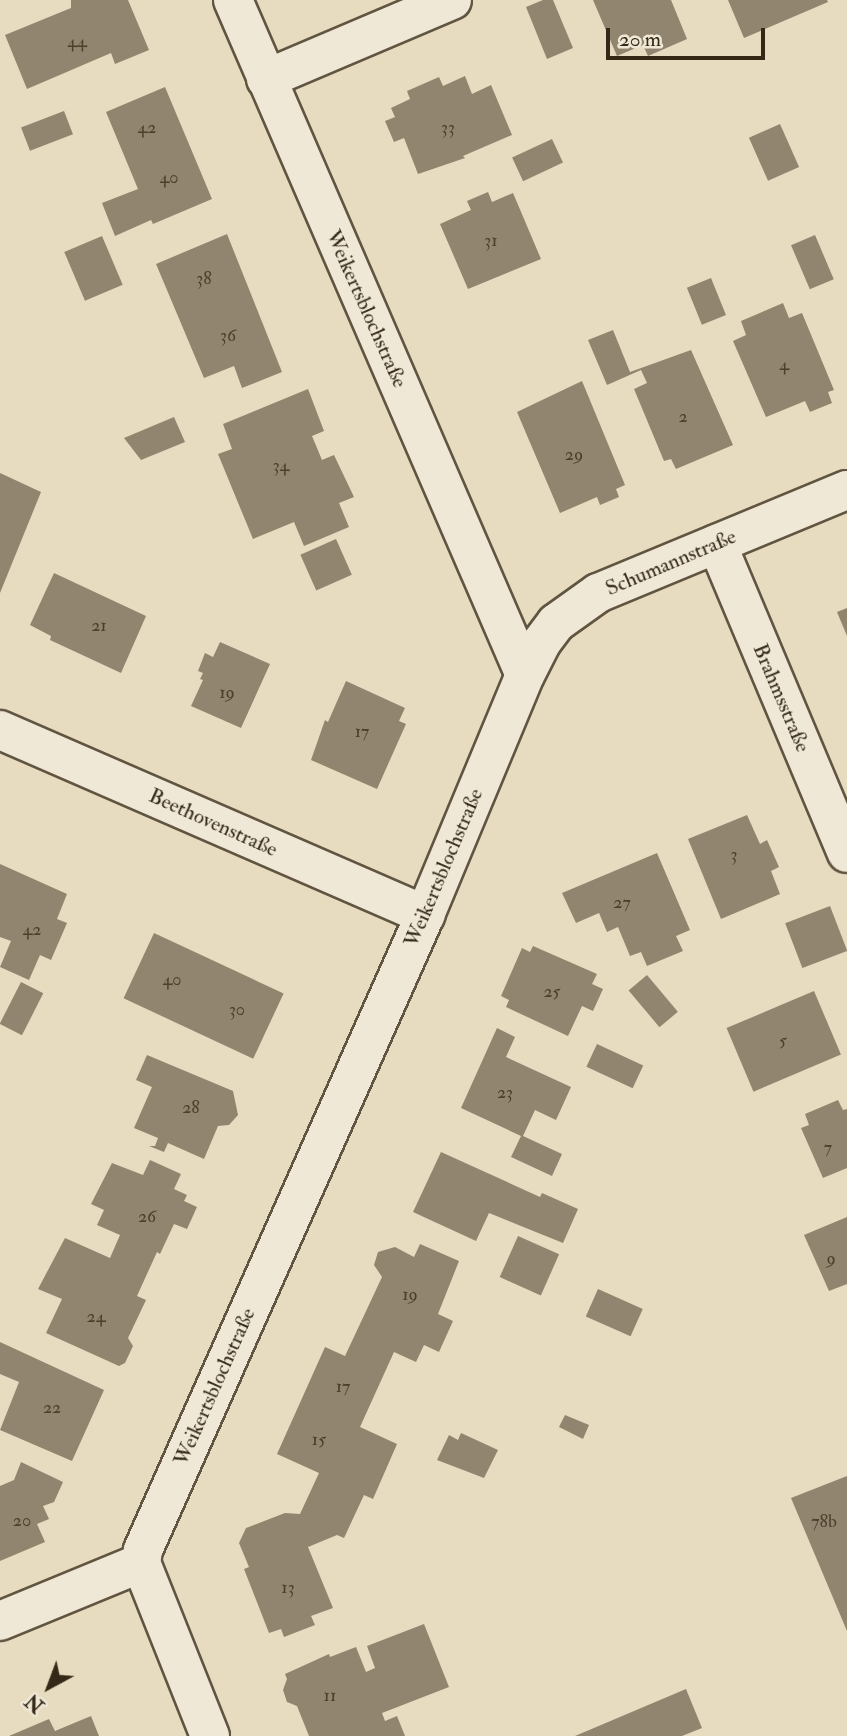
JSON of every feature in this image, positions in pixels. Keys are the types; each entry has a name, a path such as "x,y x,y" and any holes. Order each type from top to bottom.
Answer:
{"street":[{"name":"Weikertsblochstraße","path":"141,1563 153,1525 425,915 525,675 233,0"},
{"path":"266,79 452,0"},
{"name":"Schumannstraße","path":"525,675 541,643 573,608 598,593 847,490"},
{"name":"Brahmsstraße","path":"717,544 847,853"},
{"name":"Beethovenstraße","path":"0,730 425,915"},
{"path":"0,1620 141,1563 210,1736"}],"building":[{"path":"71,0 128,0 149,50 115,64 111,53 27,89 5,35 71,8"},
{"path":"543,0 553,0 573,48 547,59 526,7"},
{"path":"593,0 671,0 687,39 648,56 643,45 617,56"},
{"path":"728,0 827,0 828,2 744,38"},
{"path":"465,76 472,94 491,85 512,135 463,156 465,158 418,174 404,138 394,142 385,121 395,117 391,108 410,99 407,91 439,77 443,86"},
{"path":"165,87 212,199 153,224 151,220 115,236 102,203 138,189 106,112"},
{"path":"64,111 73,134 30,151 21,127"},
{"path":"780,124 799,167 768,181 749,138"},
{"path":"552,139 563,163 523,181 512,158"},
{"path":"488,192 492,202 513,193 541,259 468,289 440,224 471,210 467,201"},
{"path":"227,234 282,372 242,388 234,366 204,378 156,264"},
{"path":"815,235 834,279 810,289 791,245"},
{"path":"102,236 123,285 85,301 64,252"},
{"path":"711,278 726,315 702,325 687,288"},
{"path":"783,303 789,318 802,313 834,390 828,392 832,403 810,412 805,401 766,417 733,341 746,335 741,321"},
{"path":"613,330 630,372 691,350 733,445 676,469 671,459 664,461 634,389 647,383 641,370 607,385 588,340"},
{"path":"582,381 625,485 616,489 619,497 600,505 597,497 560,513 517,412"},
{"path":"308,389 324,431 312,436 322,460 334,455 354,497 339,503 349,527 304,546 294,522 253,539 218,454 232,449 223,424"},
{"path":"174,417 185,442 141,460 124,438"},
{"path":"0,473 41,492 0,593"},
{"path":"336,539 352,575 316,590 300,555"},
{"path":"54,573 146,616 121,673 50,640 51,636 30,625"},
{"path":"847,608 847,636 837,612"},
{"path":"220,642 270,664 241,728 191,706 203,680 200,679 203,673 198,671 205,653 213,657"},
{"path":"346,681 405,708 399,721 406,724 377,789 311,760 325,720 328,722"},
{"path":"747,815 760,844 767,840 779,867 771,871 780,894 721,919 688,839"},
{"path":"657,853 690,930 676,936 683,951 647,966 641,952 630,956 618,927 607,932 599,913 576,923 562,893"},
{"path":"0,864 67,894 57,919 67,923 51,960 40,955 29,980 0,967 11,941 0,937"},
{"path":"830,906 847,951 802,968 785,923"},
{"path":"154,933 284,993 253,1059 124,998"},
{"path":"533,946 597,974 592,984 603,989 593,1011 582,1006 568,1036 506,1007 509,1000 501,996 522,948 530,952"},
{"path":"647,975 678,1012 659,1027 629,990"},
{"path":"21,982 43,993 22,1035 0,1024"},
{"path":"814,991 841,1055 754,1092 727,1028"},
{"path":"497,1028 515,1037 506,1057 571,1087 556,1120 535,1110 523,1136 562,1154 552,1176 511,1157 521,1136 461,1108"},
{"path":"597,1044 643,1066 633,1088 586,1067"},
{"path":"147,1055 233,1091 238,1115 229,1125 218,1126 204,1159 168,1143 164,1152 149,1146 155,1146 158,1138 134,1128 152,1087 136,1080"},
{"path":"838,1100 843,1110 847,1109 847,1168 823,1178 801,1128 809,1125 805,1114"},
{"path":"441,1152 540,1197 542,1193 578,1209 563,1243 489,1213 476,1241 413,1212"},
{"path":"150,1160 181,1174 174,1189 187,1195 184,1201 197,1207 187,1229 174,1224 160,1254 157,1252 137,1296 146,1300 128,1338 133,1346 125,1363 119,1366 46,1333 62,1299 38,1289 65,1238 110,1258 120,1235 97,1225 104,1210 91,1204 112,1163 143,1175"},
{"path":"847,1217 847,1284 829,1291 804,1235"},
{"path":"518,1236 559,1254 541,1295 500,1277"},
{"path":"420,1244 459,1261 438,1314 453,1321 439,1352 424,1345 416,1362 394,1352 360,1427 397,1444 373,1499 364,1495 344,1538 337,1535 308,1547 333,1608 311,1616 315,1625 284,1637 281,1629 269,1633 244,1569 249,1567 239,1543 246,1528 285,1513 300,1514 319,1473 277,1454 325,1347 345,1356 382,1277 374,1265 378,1252 395,1247 414,1257"},
{"path":"598,1289 643,1309 631,1336 586,1316"},
{"path":"0,1342 104,1390 72,1461 0,1430 19,1382 0,1374"},
{"path":"565,1415 589,1425 583,1439 559,1427"},
{"path":"461,1433 498,1450 484,1478 437,1460 449,1435 458,1440"},
{"path":"21,1462 63,1482 54,1502 43,1506 49,1519 37,1524 45,1542 0,1561 0,1486 14,1480"},
{"path":"847,1476 847,1631 791,1498"},
{"path":"424,1624 449,1687 382,1713 385,1721 397,1716 405,1736 309,1736 297,1706 287,1702 283,1690 287,1679 285,1674 329,1654 330,1657 356,1647 366,1672 375,1668 367,1646"},
{"path":"686,1689 702,1728 682,1736 575,1736"},
{"path":"91,1716 99,1736 9,1736 49,1719 55,1731"}]}
